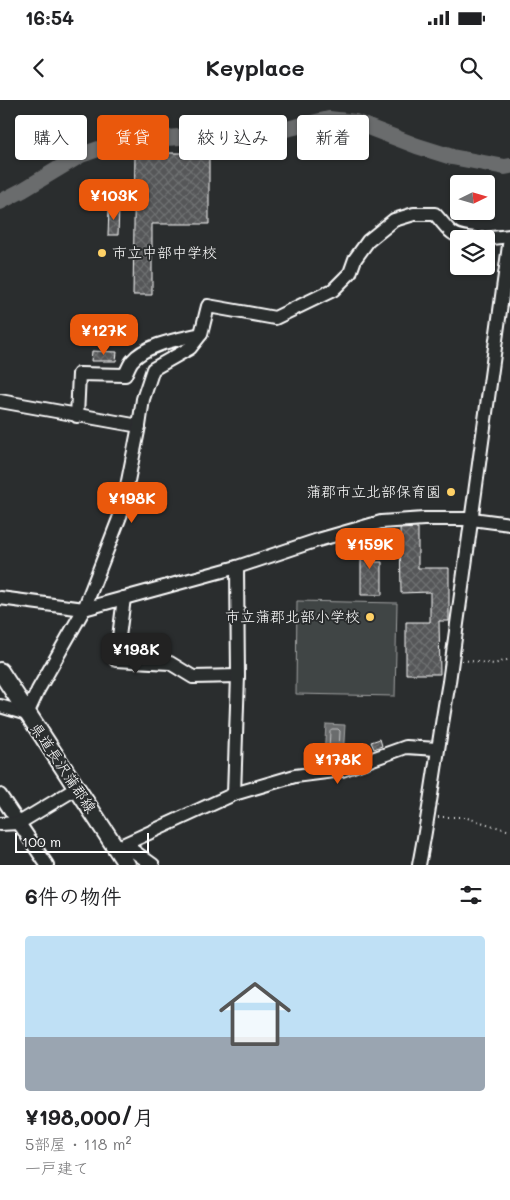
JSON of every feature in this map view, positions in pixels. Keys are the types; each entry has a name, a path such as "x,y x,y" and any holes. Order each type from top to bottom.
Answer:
{"main road":[{"name":"県道長沢蒲郡線","path":"0,671 127,865"}],"street":[{"path":"0,706 27,714 38,690 84,609 122,511 143,398 153,369 190,348 201,334 208,306 275,318 333,290 350,272 355,259 368,241 394,220 414,214 435,214 450,233"},
{"path":"419,865 448,687 510,237 495,238"},
{"path":"78,416 79,374 125,375 132,362 141,353 172,340 201,334"},
{"path":"0,401 139,426"},
{"path":"0,598 84,609 237,567 318,540 381,522 424,519 472,519 500,523"},
{"path":"234,794 238,676 237,567"},
{"path":"124,598 116,660 170,663 193,678 238,676"},
{"path":"116,848 234,794 295,776 342,770 406,747 437,750"},
{"path":"0,824 19,823 77,788"},
{"path":"0,795 47,865"},
{"path":"116,848 132,850 153,865"}],"path":[{"path":"452,658 494,664 510,659"},
{"path":"428,817 464,817 510,830"}],"shaded area":[{"path":"297,601 397,603 395,696 296,694"}],"water":[{"path":"326,724 345,725 343,758 324,757"}],"building":[{"path":"169,153 179,153 179,160 209,160 209,224 152,224 152,295 133,295 135,160 169,160"},
{"path":"109,208 119,208 118,235 108,235"},
{"path":"92,351 117,352 116,361 91,361"},
{"path":"418,528 418,568 449,568 449,621 439,621 440,674 406,674 406,622 430,622 430,592 401,593 400,529"},
{"path":"361,539 375,539 375,562 382,562 382,595 361,595"},
{"path":"380,739 382,746 374,749 371,742"}],"waterway":[{"path":"0,202 81,155 116,143 282,130 329,119 355,122 417,146 452,157 505,167 510,166"}],"place":[{"name":"市立中部中学校","path":"102,253"},
{"name":"蒲郡市立北部保育園","path":"451,492"},
{"name":"市立蒲郡北部小学校","path":"370,617"}]}
